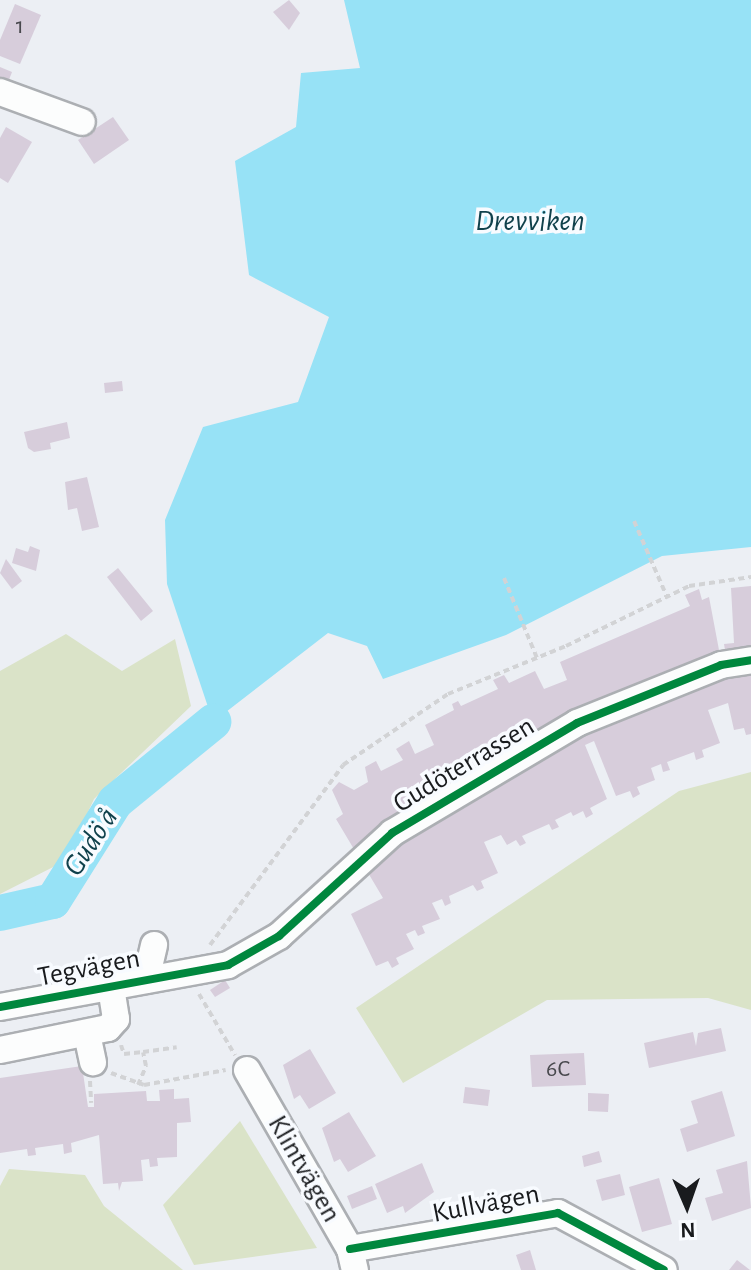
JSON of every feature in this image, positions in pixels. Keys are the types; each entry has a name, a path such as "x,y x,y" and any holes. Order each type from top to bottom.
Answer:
{"street":[{"path":"0,92 82,122"},
{"name":"Gudöterrassen","path":"186,974 231,972 279,936 392,833 577,723 721,665 751,660"},
{"path":"146,980 154,945"},
{"name":"Tegvägen","path":"0,1007 56,991 111,988 186,974"},
{"path":"0,1050 100,1033 116,1019 111,988"},
{"path":"93,1062 100,1033"},
{"name":"Klintvägen","path":"243,1067 353,1260"},
{"name":"Kullvägen","path":"353,1260 558,1213 664,1270"}],"path":[{"path":"634,521 667,597"},
{"path":"93,1062 138,1085 197,1078 243,1067 186,974 343,765 448,694 537,658 689,586 751,577"},
{"path":"504,578 537,658"},
{"path":"100,1033 124,1054 177,1047"},
{"path":"138,1085 146,1066 143,1052"}],"green space":[{"path":"66,634 122,671 175,639 191,706 94,799 65,861 0,894 0,671"},
{"path":"751,772 751,1010 708,998 547,1000 403,1083 356,1008 679,791"},
{"path":"240,1121 317,1248 194,1265 163,1205"},
{"path":"9,1169 85,1175 104,1206 183,1270 0,1270 0,1186"}],"water":[{"name":"Drevviken","path":"344,0 751,0 751,547 662,556 506,635 383,679 367,646 328,633 213,722 167,584 165,520 203,427 298,402 329,317 249,275 235,161 296,127 301,73 360,68"}],"building":[{"path":"289,0 300,13 289,30 273,12"},
{"path":"15,4 41,15 20,64 0,56 0,40"},
{"path":"0,67 12,72 7,85 0,82"},
{"path":"113,117 129,140 94,164 78,140"},
{"path":"6,127 32,142 8,183 0,178 0,138"},
{"path":"122,381 123,391 105,393 104,383"},
{"path":"67,422 70,438 50,443 51,449 34,452 28,448 24,432"},
{"path":"87,477 99,527 82,531 77,508 68,510 65,482"},
{"path":"30,546 40,550 36,571 12,563 16,548 28,552"},
{"path":"6,559 22,581 12,589 0,573"},
{"path":"118,568 153,611 141,621 107,577"},
{"path":"751,586 751,734 746,735 744,728 734,730 728,703 708,710 720,743 702,750 704,757 696,760 694,752 667,762 670,770 663,772 661,764 651,768 655,780 637,787 640,794 633,798 630,791 616,796 594,741 585,745 607,799 590,808 593,814 586,818 583,811 573,816 571,812 555,820 559,827 552,830 549,824 522,836 526,843 520,846 516,840 507,845 501,835 484,842 498,873 481,881 484,888 477,891 473,885 449,896 451,903 445,906 442,899 432,903 440,919 422,926 425,933 418,936 415,930 406,934 414,949 396,958 399,964 392,968 388,961 376,966 351,914 383,898 336,819 343,814 332,790 339,782 354,790 368,782 365,767 376,761 381,771 403,760 396,749 409,741 415,754 434,745 425,725 454,710 452,704 458,701 461,706 498,689 493,680 504,675 509,683 535,671 544,689 567,680 560,662 690,606 685,595 699,589 702,600 709,597 719,650 725,650 724,644 734,643 731,588"},
{"path":"225,980 230,988 215,997 210,990"},
{"path":"721,1028 726,1051 649,1068 644,1043 693,1032 696,1046 698,1033"},
{"path":"310,1049 336,1093 309,1109 300,1095 294,1099 283,1065"},
{"path":"584,1053 586,1085 532,1087 530,1055"},
{"path":"82,1066 88,1107 94,1107 94,1094 146,1091 147,1101 160,1101 159,1090 174,1089 174,1099 189,1098 191,1122 177,1123 177,1157 157,1158 158,1166 150,1167 149,1159 141,1160 143,1181 122,1182 119,1191 118,1183 103,1184 99,1135 71,1143 72,1152 64,1154 63,1144 35,1148 36,1155 28,1156 27,1149 0,1153 0,1078"},
{"path":"465,1087 490,1090 488,1106 463,1103"},
{"path":"722,1091 735,1136 687,1152 680,1129 698,1123 691,1101"},
{"path":"588,1093 609,1094 608,1112 588,1111"},
{"path":"349,1112 376,1156 348,1172 340,1159 334,1162 322,1128"},
{"path":"599,1151 602,1162 584,1167 582,1156"},
{"path":"747,1161 751,1208 712,1221 705,1198 723,1193 716,1170"},
{"path":"422,1163 434,1192 405,1213 403,1206 387,1213 375,1184"},
{"path":"620,1174 625,1195 602,1201 596,1180"},
{"path":"659,1178 672,1224 642,1232 629,1187"},
{"path":"372,1186 377,1199 352,1209 347,1196"},
{"path":"530,1250 536,1270 521,1270 516,1255"},
{"path":"737,1260 750,1270 729,1270"}],"waterway":[{"name":"Gudö å","path":"0,913 53,901 115,802 213,722"}],"cycle path":[{"path":"0,1007 228,965 279,936 392,833 577,723 721,665 751,660"},
{"path":"350,1249 558,1213 664,1270"}]}
